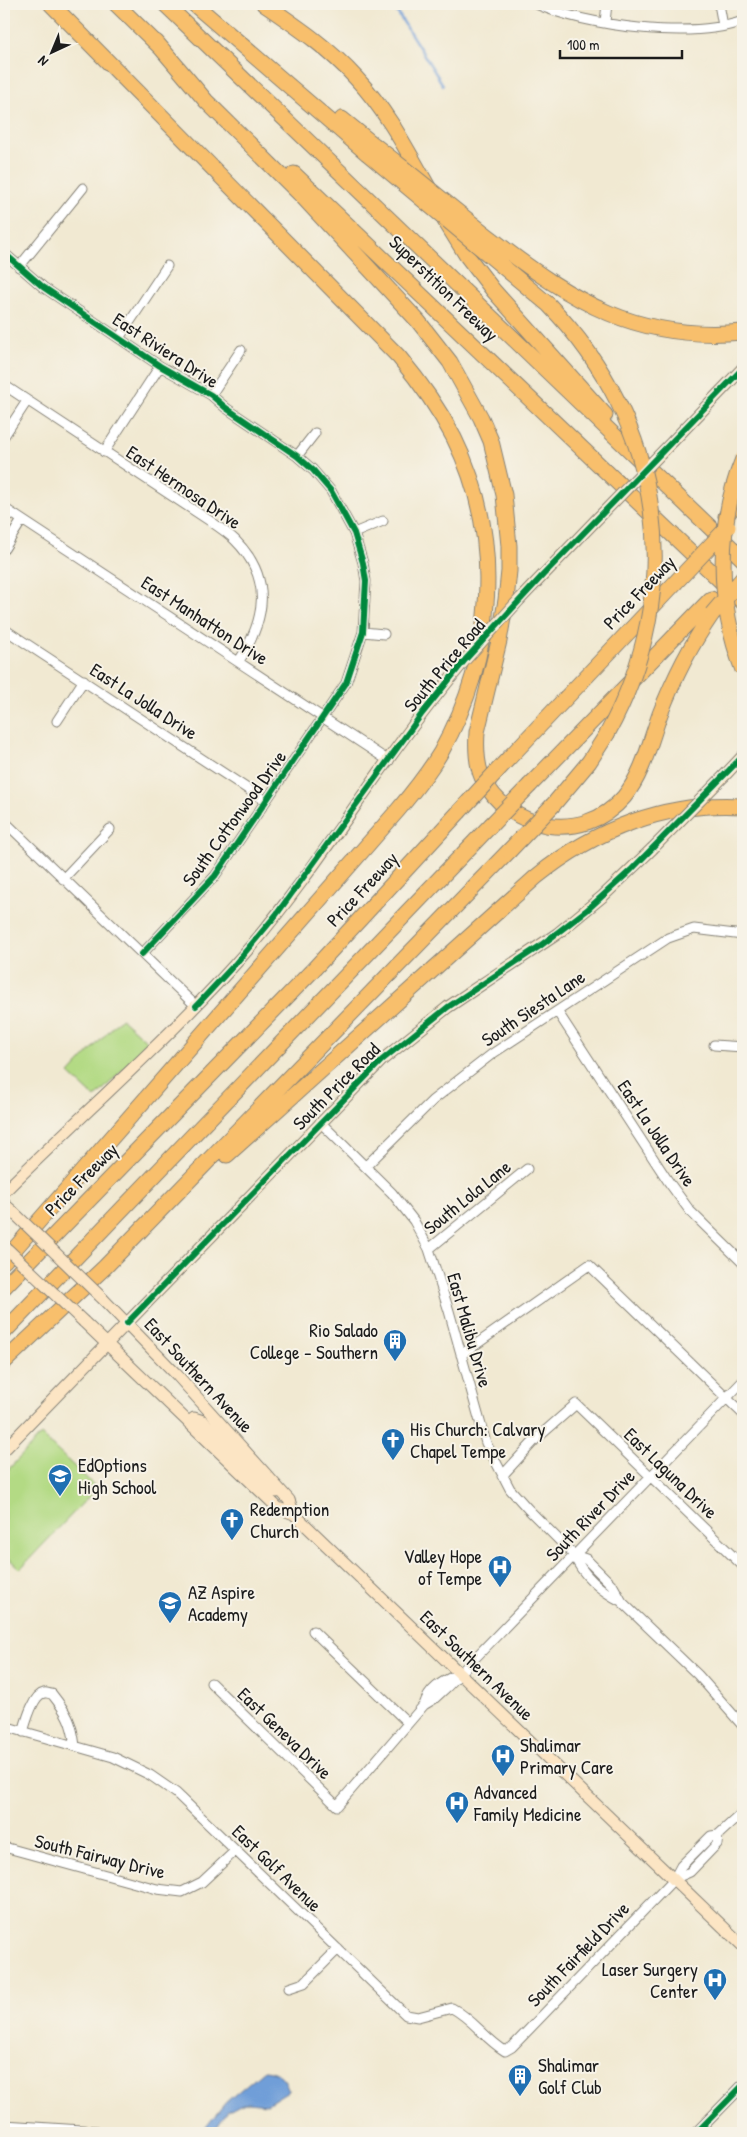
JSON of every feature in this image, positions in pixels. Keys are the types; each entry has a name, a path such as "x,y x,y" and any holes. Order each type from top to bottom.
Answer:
{"highway":[{"path":"4,1261 218,1018 426,774 450,735 469,692 484,632 488,581 482,522 466,466 454,439 419,382 386,343 51,4"},
{"name":"Superstition Freeway","path":"116,4 676,536 743,602"},
{"name":"Superstition Freeway","path":"165,4 743,560"},
{"path":"4,1362 105,1267 181,1191 553,806 589,762 608,734 632,685 650,614 655,572 652,517 646,480 624,414 612,390 589,354 549,305 371,149 196,4"},
{"path":"264,4 336,58 373,98 403,142 447,225 481,275 621,433 660,481"},
{"path":"156,42 206,101 301,194 418,321 450,362 481,418 491,442 504,496 509,546 506,600 499,641 477,732 476,745 482,776 499,801 516,815 529,821 556,827 583,823 600,817 613,808 632,786 688,650 712,607 743,565"},
{"path":"371,149 541,277 596,308 628,320 661,329 695,333 743,332"},
{"path":"743,458 730,502 725,540 724,572 727,614 735,648 743,670"},
{"path":"727,521 743,493"},
{"name":"Price Freeway","path":"4,1287 312,971 582,681 727,521 743,511"},
{"path":"676,536 743,611"},
{"path":"4,1332 491,825 743,578"},
{"path":"181,1191 199,1181 536,877 564,856 601,834 646,817 677,809 699,806 743,806"}],"main road":[{"name":"South Price Road","path":"4,1192 196,1006 252,945 436,696 465,660 520,599 743,368"},
{"name":"South Price Road","path":"4,1450 320,1122 396,1048 448,1007 557,934 610,890 743,756"},
{"name":"East Southern Avenue","path":"8,1208 127,1323 289,1500 294,1514"},
{"name":"East Southern Avenue","path":"4,1245 278,1508 294,1514 743,1946"},
{"path":"189,1423 194,1418 203,1421 264,1484 289,1500"}],"street":[{"path":"536,4 571,17 676,30 723,26 743,21"},
{"path":"605,22 607,4"},
{"path":"719,4 723,26"},
{"path":"19,267 83,188"},
{"name":"East Riviera Drive","path":"4,253 43,287 160,366 210,395 297,456 313,470 331,491 354,534 363,563 366,581 363,632 346,683 324,718"},
{"path":"119,338 167,266"},
{"path":"210,395 241,350"},
{"path":"104,452 160,366"},
{"name":"East Hermosa Drive","path":"4,385 210,521 234,539 249,556 257,574 262,594 260,617 252,640 239,661"},
{"path":"4,436 27,401"},
{"path":"297,456 315,433"},
{"name":"East Manhatton Drive","path":"4,508 389,760"},
{"path":"4,549 22,520"},
{"path":"354,534 383,521"},
{"name":"East La Jolla Drive","path":"4,629 266,801"},
{"path":"363,632 384,634"},
{"path":"57,721 84,680"},
{"name":"South Cottonwood Drive","path":"142,954 215,876 324,718"},
{"path":"4,821 196,1006"},
{"path":"63,879 110,829"},
{"name":"South Siesta Lane","path":"366,1166 433,1100 492,1054 668,938 694,929 743,935"},
{"name":"East La Jolla Drive","path":"557,1011 668,1181 690,1211 743,1263"},
{"path":"714,1045 743,1047"},
{"name":"East Malibu Drive","path":"320,1122 392,1193 414,1221 429,1249 486,1442 510,1489 528,1510 574,1555 579,1567 606,1594 622,1602 698,1675 743,1726"},
{"name":"South Lola Lane","path":"429,1249 526,1169"},
{"path":"461,1355 589,1265 743,1414"},
{"name":"South River Drive","path":"337,1806 424,1705 434,1700 743,1381"},
{"name":"East Laguna Drive","path":"502,1476 536,1439 576,1404 743,1566"},
{"path":"312,1631 408,1723"},
{"name":"East Geneva Drive","path":"211,1684 337,1806"},
{"path":"23,1732 38,1696 44,1693 52,1694 63,1708 72,1725 75,1746"},
{"name":"East Golf Avenue","path":"4,1726 113,1757 150,1775 176,1793 406,2015 418,2017 452,2008 464,2014 498,2047 505,2051"},
{"name":"South Fairfield Drive","path":"505,2051 512,2047 674,1879 681,1866 710,1836 718,1835 743,1812"},
{"name":"South Fairway Drive","path":"4,1847 158,1889 182,1892 202,1882 235,1851"},
{"path":"288,1988 304,1983 338,1949"},
{"path":"696,2133 743,2085"},
{"path":"4,2124 97,2131"}],"green space":[{"path":"121,1018 149,1043 95,1098 69,1074"},
{"path":"41,1435 97,1488 20,1569 4,1554 4,1474"}],"water":[{"path":"264,2070 281,2076 286,2082 288,2091 267,2104 248,2102 240,2105 227,2112 213,2133 201,2133 226,2102"}],"waterway":[{"path":"392,4 443,85"}],"cycle path":[{"path":"4,253 43,287 160,366 211,395 226,408 297,456 313,470 331,491 354,533 363,563 366,581 363,632 346,683 215,876 142,954"},
{"path":"196,1006 236,963 276,915 421,715 465,660 543,575 743,368"},
{"path":"127,1323 382,1060 448,1007 540,946 587,910 631,870 743,756"},
{"path":"696,2133 743,2085"}],"place":[{"name":"Rio Salado College - Southern","path":"395,1362"},
{"name":"His Church: Calvary Chapel Tempe","path":"393,1461"},
{"name":"EdOptions High School","path":"60,1497"},
{"name":"Redemption Church","path":"232,1541"},
{"name":"Valley Hope of Tempe","path":"500,1588"},
{"name":"AZ Aspire Academy","path":"170,1624"},
{"name":"Shalimar Primary Care","path":"503,1777"},
{"name":"Advanced Family Medicine","path":"457,1824"},
{"name":"Laser Surgery Center","path":"715,2001"},
{"name":"Shalimar Golf Club","path":"520,2097"}]}
